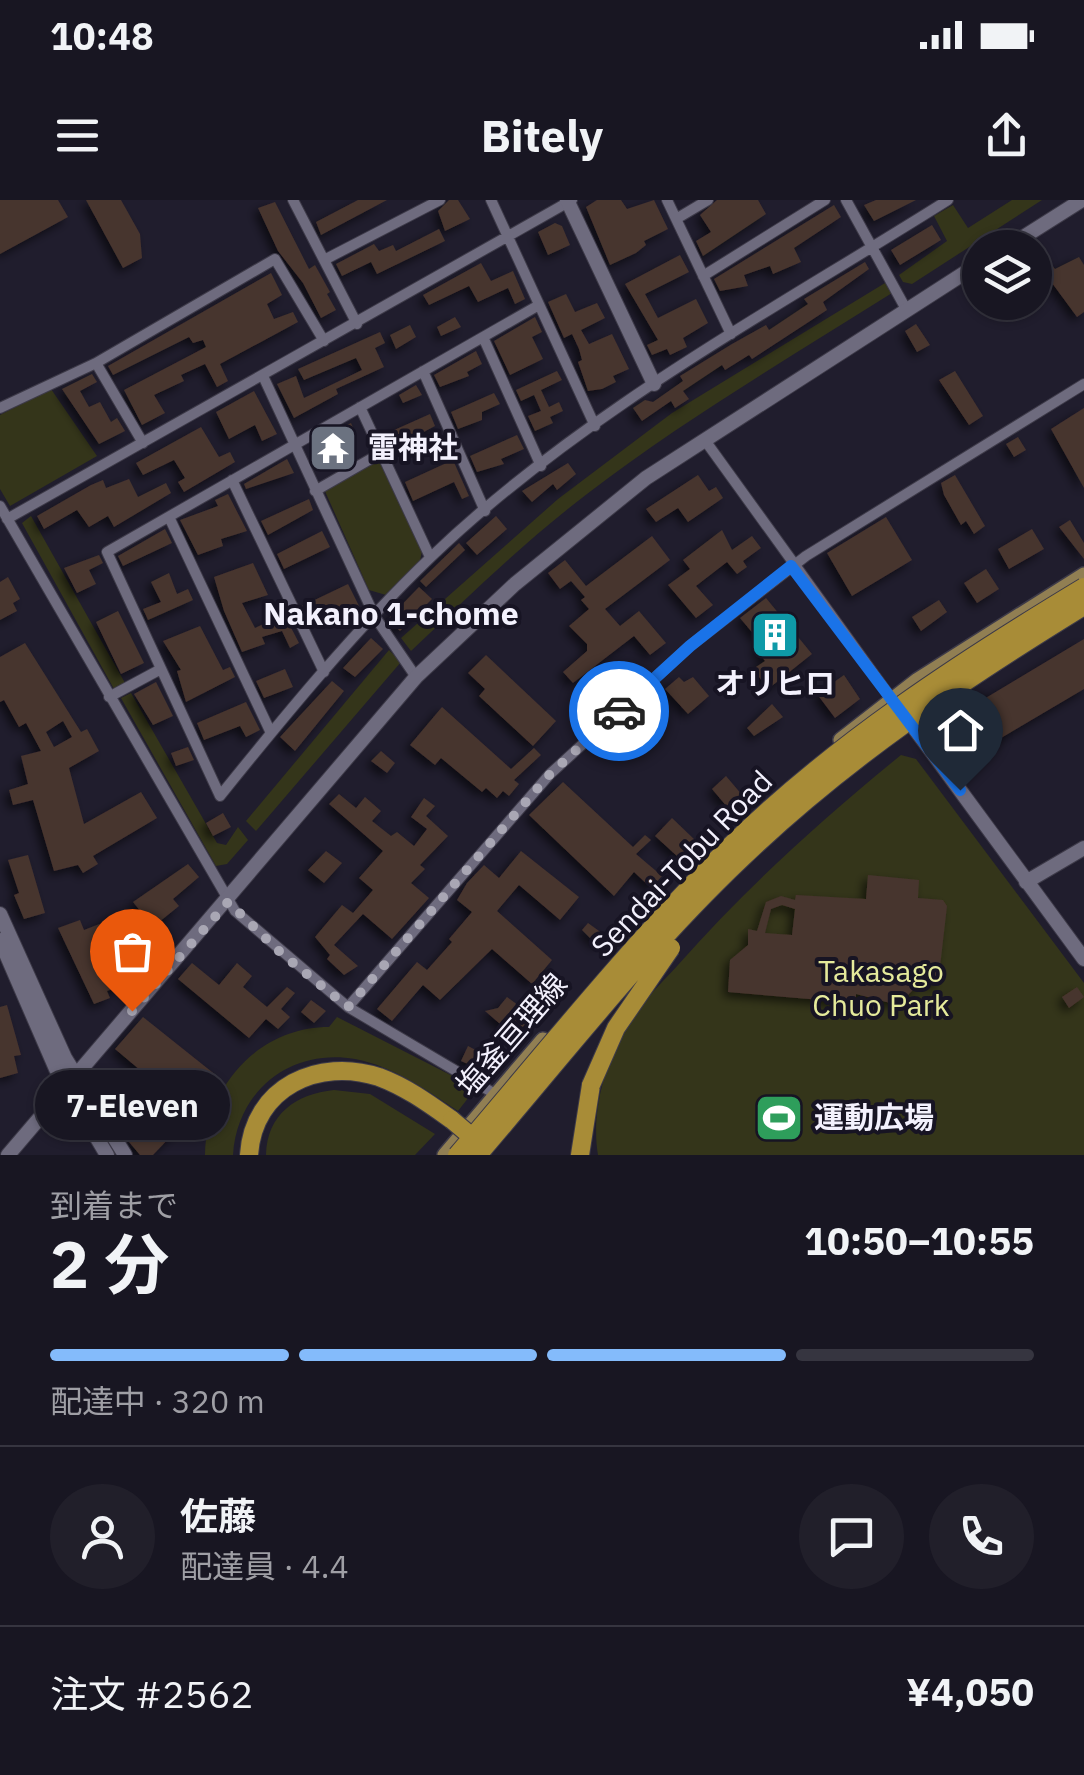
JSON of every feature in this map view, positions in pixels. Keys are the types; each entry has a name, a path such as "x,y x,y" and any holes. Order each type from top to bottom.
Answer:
{"highway":[{"name":"Sendai-Tobu Road","path":"458,1155 574,1019 730,847 815,770 921,690 1084,587"},
{"name":"Sendai-Tobu Road","path":"479,1155 696,902 829,780 929,704 1084,608"},
{"path":"580,1155 582,1122 591,1085 616,1028 662,959 746,867 795,822 829,780"},
{"path":"446,1155 574,1019"},
{"path":"249,1155 254,1129 267,1103 286,1085 316,1073 348,1071 405,1088 493,1155"},
{"path":"260,1155 262,1134 274,1109 297,1091 324,1081 354,1081 384,1090 448,1123 479,1155"}],"main road":[{"name":"塩釜亘理線","path":"446,1155 662,906 791,783 891,698 1084,575"},
{"name":"塩釜亘理線","path":"479,1155 752,856 911,722 1084,608"}],"street":[{"path":"293,200 357,324"},
{"path":"324,260 440,200"},
{"path":"491,200 595,426"},
{"path":"667,200 731,334"},
{"path":"676,218 708,200"},
{"path":"703,276 825,200"},
{"path":"846,200 906,310"},
{"path":"539,305 107,552 220,796 324,672 430,557 484,511 654,384 872,248 929,205 948,200"},
{"path":"1034,230 1082,200"},
{"path":"7,519 569,201 654,384"},
{"path":"0,408 96,363 275,259 324,341"},
{"path":"8,1155 228,902 416,677 530,571 646,478 962,275"},
{"path":"483,337 541,466"},
{"path":"96,363 144,443"},
{"path":"423,371 484,511"},
{"path":"263,376 375,617 416,677"},
{"path":"348,1007 550,774 690,646 791,566 1084,384"},
{"path":"360,407 430,557"},
{"path":"704,439 791,566 1084,959"},
{"path":"315,491 382,452"},
{"path":"232,480 324,672"},
{"path":"0,506 228,902 282,954 348,1007 495,1094"},
{"path":"169,516 271,734"},
{"path":"108,697 161,668"},
{"path":"1026,882 1084,845"},
{"path":"0,914 70,1082 126,1155"},
{"path":"0,940 107,1155"}],"green space":[{"path":"1012,200 1042,200 996,230 962,230 962,252 912,284 903,282 899,275 947,241 934,216 953,205 968,228"},
{"path":"885,283 892,293 699,415 587,494 411,651 401,638 558,499 672,413"},
{"path":"51,389 97,456 10,506 0,489 0,415"},
{"path":"378,459 422,551 420,561 386,595 369,590 324,489"},
{"path":"31,516 125,683 114,689 22,523"},
{"path":"389,650 401,662 256,831 246,821"},
{"path":"131,693 217,843 226,845 238,827 248,840 227,864 216,866 121,698"},
{"name":"Takasago Chuo Park","path":"901,755 916,759 1084,983 1084,1155 598,1155 596,1124 605,1075 635,1013 758,882"},
{"path":"337,1017 476,1088 458,1111 409,1080 369,1062 331,1057 309,1060 271,1079 256,1094 237,1132 233,1155 205,1155 215,1106 241,1065 280,1037 329,1027"},
{"path":"334,1090 370,1094 435,1134 415,1155 266,1155 272,1128 286,1109 307,1096"}],"building":[{"path":"0,200 58,200 68,217 0,254"},
{"path":"86,200 121,200 140,234 142,258 123,268"},
{"path":"358,200 387,200 321,235 316,222"},
{"path":"449,200 458,200 470,219 445,231 438,211"},
{"path":"597,200 621,200 627,209 654,200 668,229 644,241 646,245 636,253 610,265 586,207"},
{"path":"717,200 758,200 766,214 703,256 696,241 711,232 700,215"},
{"path":"876,200 916,200 874,221 864,205"},
{"path":"275,202 309,269 315,265 330,292 327,294 336,310 321,318 303,283 278,251 258,208"},
{"path":"834,205 841,217 794,248 801,262 773,274 770,266 744,275 748,286 720,291 714,279"},
{"path":"555,223 562,226 570,245 548,255 538,232"},
{"path":"932,225 941,240 900,265 891,250"},
{"path":"439,229 445,241 377,274 371,262 342,276 336,264 374,244 379,251 393,245 396,251"},
{"path":"680,255 689,272 645,294 658,318 696,299 708,323 683,338 687,347 670,355 667,349 652,355 647,345 658,340 625,284"},
{"path":"1079,257 1084,265 1084,312 1077,317 1052,283 1052,265 1055,269"},
{"path":"865,262 869,269 823,302 827,310 752,359 749,355 725,370 722,365 683,391 689,399 675,408 671,401 642,421 633,408 645,400 653,402 683,381 680,376 732,344 766,325 769,330 808,304 804,299"},
{"path":"481,263 491,281 513,271 525,299 515,304 508,288 478,302 469,286 429,305 423,295"},
{"path":"271,273 282,295 267,304 274,319 293,312 298,322 220,364 228,381 217,387 205,364 181,375 184,381 154,395 165,413 142,425 124,390 206,347 203,340 193,343 189,337 113,375 108,366"},
{"path":"566,294 575,312 597,303 605,318 581,330 589,344 612,334 629,369 613,376 616,382 602,389 588,391 578,362 582,360 579,349 572,334 564,338 548,302"},
{"path":"455,317 461,327 441,336 437,327"},
{"path":"535,317 542,332 532,337 543,359 510,375 494,341"},
{"path":"916,324 930,345 917,352 905,331"},
{"path":"410,325 416,337 396,349 390,335"},
{"path":"380,332 385,343 375,348 384,367 336,389 338,394 294,418 277,384 296,376 304,398 362,370 356,358 304,380 298,369"},
{"path":"476,351 482,364 467,372 469,376 440,387 434,375"},
{"path":"557,371 562,380 541,390 549,407 559,402 563,411 550,417 553,423 535,431 528,416 541,411 534,395 521,401 516,390"},
{"path":"955,371 983,416 969,425 939,380"},
{"path":"92,374 97,382 80,391 89,407 100,402 111,422 117,418 125,431 99,444 62,389"},
{"path":"416,385 422,395 403,403 399,395"},
{"path":"254,391 277,434 262,441 255,425 229,439 216,412"},
{"path":"494,393 500,404 482,412 482,420 458,429 451,412"},
{"path":"1084,408 1084,488 1051,429"},
{"path":"430,414 435,426 390,450 383,435"},
{"path":"351,423 354,430 338,438 342,450 326,458 318,441"},
{"path":"201,427 219,457 230,452 235,462 184,492 178,482 185,478 174,460 143,475 136,463"},
{"path":"517,435 524,449 501,459 504,464 477,472 470,456"},
{"path":"1018,437 1026,450 1014,457 1006,444"},
{"path":"287,459 294,473 246,489 244,484"},
{"path":"453,460 469,496 462,499 454,482 413,501 405,482"},
{"path":"568,463 576,474 557,490 553,484 532,502 522,491"},
{"path":"698,475 709,491 716,487 723,498 688,522 678,508 656,522 646,509"},
{"path":"955,475 985,526 974,534 966,521 961,525 944,495 941,483"},
{"path":"129,479 138,497 166,483 171,493 114,527 108,516 89,527 77,510 44,529 37,516 103,480 106,488"},
{"path":"228,494 247,531 221,539 223,546 198,555 180,520 218,506 215,500"},
{"path":"309,499 313,510 268,535 261,521"},
{"path":"496,516 507,529 477,555 466,543"},
{"path":"886,517 912,560 852,596 827,553"},
{"path":"1070,520 1084,543 1084,559 1059,527"},
{"path":"165,529 172,543 123,566 118,556"},
{"path":"1032,529 1044,549 1009,569 998,549"},
{"path":"722,530 732,550 752,536 761,548 743,561 747,567 737,574 727,562 696,586 713,605 696,618 668,585 690,569 683,560"},
{"path":"322,531 330,547 284,569 277,554"},
{"path":"652,536 670,560 605,609 620,626 639,611 666,643 650,655 634,636 573,683 563,672 587,651 587,644 569,626 589,609 581,600 585,597 571,581 560,589 548,573 565,560 586,586"},
{"path":"459,543 465,550 426,587 420,581"},
{"path":"99,555 103,563 89,570 96,584 77,593 64,568"},
{"path":"253,563 268,595 242,603 255,628 284,614 299,643 290,648 282,631 262,637 265,644 242,652 224,611 214,577"},
{"path":"986,569 999,589 977,603 964,583"},
{"path":"169,573 177,594 188,589 193,600 148,620 143,609 161,602 151,582"},
{"path":"8,577 20,599 13,603 17,611 0,620 0,582"},
{"path":"348,584 362,612 349,617 344,606 308,619 302,606"},
{"path":"419,587 432,599 400,631 388,619"},
{"name":"オリヒロ","path":"766,598 812,654 768,689 753,669 765,661 755,648 761,643 740,618"},
{"path":"939,600 947,612 921,631 912,617"},
{"path":"118,611 144,663 121,674 96,622"},
{"path":"200,626 223,670 230,667 235,677 186,702 177,671 181,670 163,641"},
{"path":"371,638 383,649 355,677 343,668"},
{"path":"1084,639 1084,689 991,744 987,738 965,752 949,726 972,712 969,708"},
{"path":"25,643 81,732 87,729 99,751 69,768 84,824 141,792 157,818 93,856 98,864 83,873 78,865 54,871 33,800 13,805 9,790 28,784 21,756 41,751 26,723 19,727 4,700 0,702 0,657","holes":["63,721 72,737 54,747 46,732"]},
{"path":"486,655 556,721 533,746 479,696 485,689 468,673"},
{"path":"285,669 293,687 264,698 256,681"},
{"path":"844,675 860,699 835,718 817,694"},
{"path":"679,677 684,682 693,677 709,696 688,714 665,689"},
{"path":"332,681 344,691 295,751 280,737"},
{"path":"156,682 173,716 153,725 134,694"},
{"path":"246,702 260,730 246,737 240,726 204,740 197,723"},
{"path":"772,704 783,717 754,736 747,728"},
{"path":"442,707 511,769 534,748 541,755 514,780 519,784 509,796 503,791 497,798 486,788 482,792 441,758 435,765 410,745"},
{"path":"188,747 194,760 176,766 171,753"},
{"path":"381,751 395,763 387,773 371,761"},
{"path":"726,776 743,796 728,808 712,789"},
{"path":"563,782 633,847 645,835 651,840 636,854 662,876 651,888 634,872 614,896 529,815"},
{"path":"339,794 356,808 365,797 381,811 372,821 391,836 397,832 414,846 427,829 411,817 424,798 435,806 426,816 448,836 420,865 425,869 411,883 429,898 392,939 363,914 334,945 358,966 344,975 327,959 330,955 315,937 342,905 353,913 373,890 359,878 383,851 329,804"},
{"path":"223,813 231,827 213,836 206,823"},
{"path":"672,818 696,841 678,857 655,836"},
{"path":"326,851 342,863 324,883 308,870"},
{"path":"521,851 579,897 560,920 519,885 497,911 552,960 532,984 492,949 440,1000 423,985 392,1021 377,1009 417,962 427,970 452,942 449,939 472,912 457,900 467,883 484,865 499,878"},
{"path":"28,855 45,913 24,919 14,895 19,893 8,860"},
{"path":"188,864 199,877 173,899 179,906 153,927 133,902"},
{"path":"868,875 919,880 918,898 943,900 947,906 938,984 921,982 905,998 890,1003 856,994 856,1003 728,992 730,960 748,945 748,929 757,931 766,902 781,896 795,900 796,895 866,899","holes":["782,905 795,909 792,935 765,933 771,909"]},
{"path":"120,916 139,958 117,966 124,985 107,991 110,998 94,1004 58,928 80,920 84,930"},
{"path":"588,923 606,936 597,945 582,930"},
{"path":"192,963 219,985 237,963 252,976 243,987 267,1007 287,987 295,993 281,1009 290,1017 278,1029 266,1019 249,1038 178,979"},
{"path":"1077,987 1084,997 1069,1008 1062,997"},
{"path":"507,997 533,1016 514,1036 485,1011 498,1008"},
{"path":"311,1000 326,1011 314,1023 301,1012"},
{"path":"7,1005 21,1055 14,1056 18,1073 0,1078 0,1007"},
{"path":"143,1017 217,1076 185,1112 190,1116 153,1155 140,1155 129,1142 171,1096 115,1049"},
{"path":"468,1046 491,1058 483,1071 461,1061"}],"way so far":[{"path":"132,1011 228,902 282,954 348,1007 550,774 619,711"}],"place":[{"name":"雷神社","path":"333,448"},
{"name":"オリヒロ","path":"775,635"},
{"name":"7-Eleven","path":"132,1011"},
{"name":"運動広場","path":"779,1118"}],"district":[{"name":"Nakano 1-chome","path":"391,614"}],"route":[{"path":"619,711 690,646 791,566 960,790"}]}
